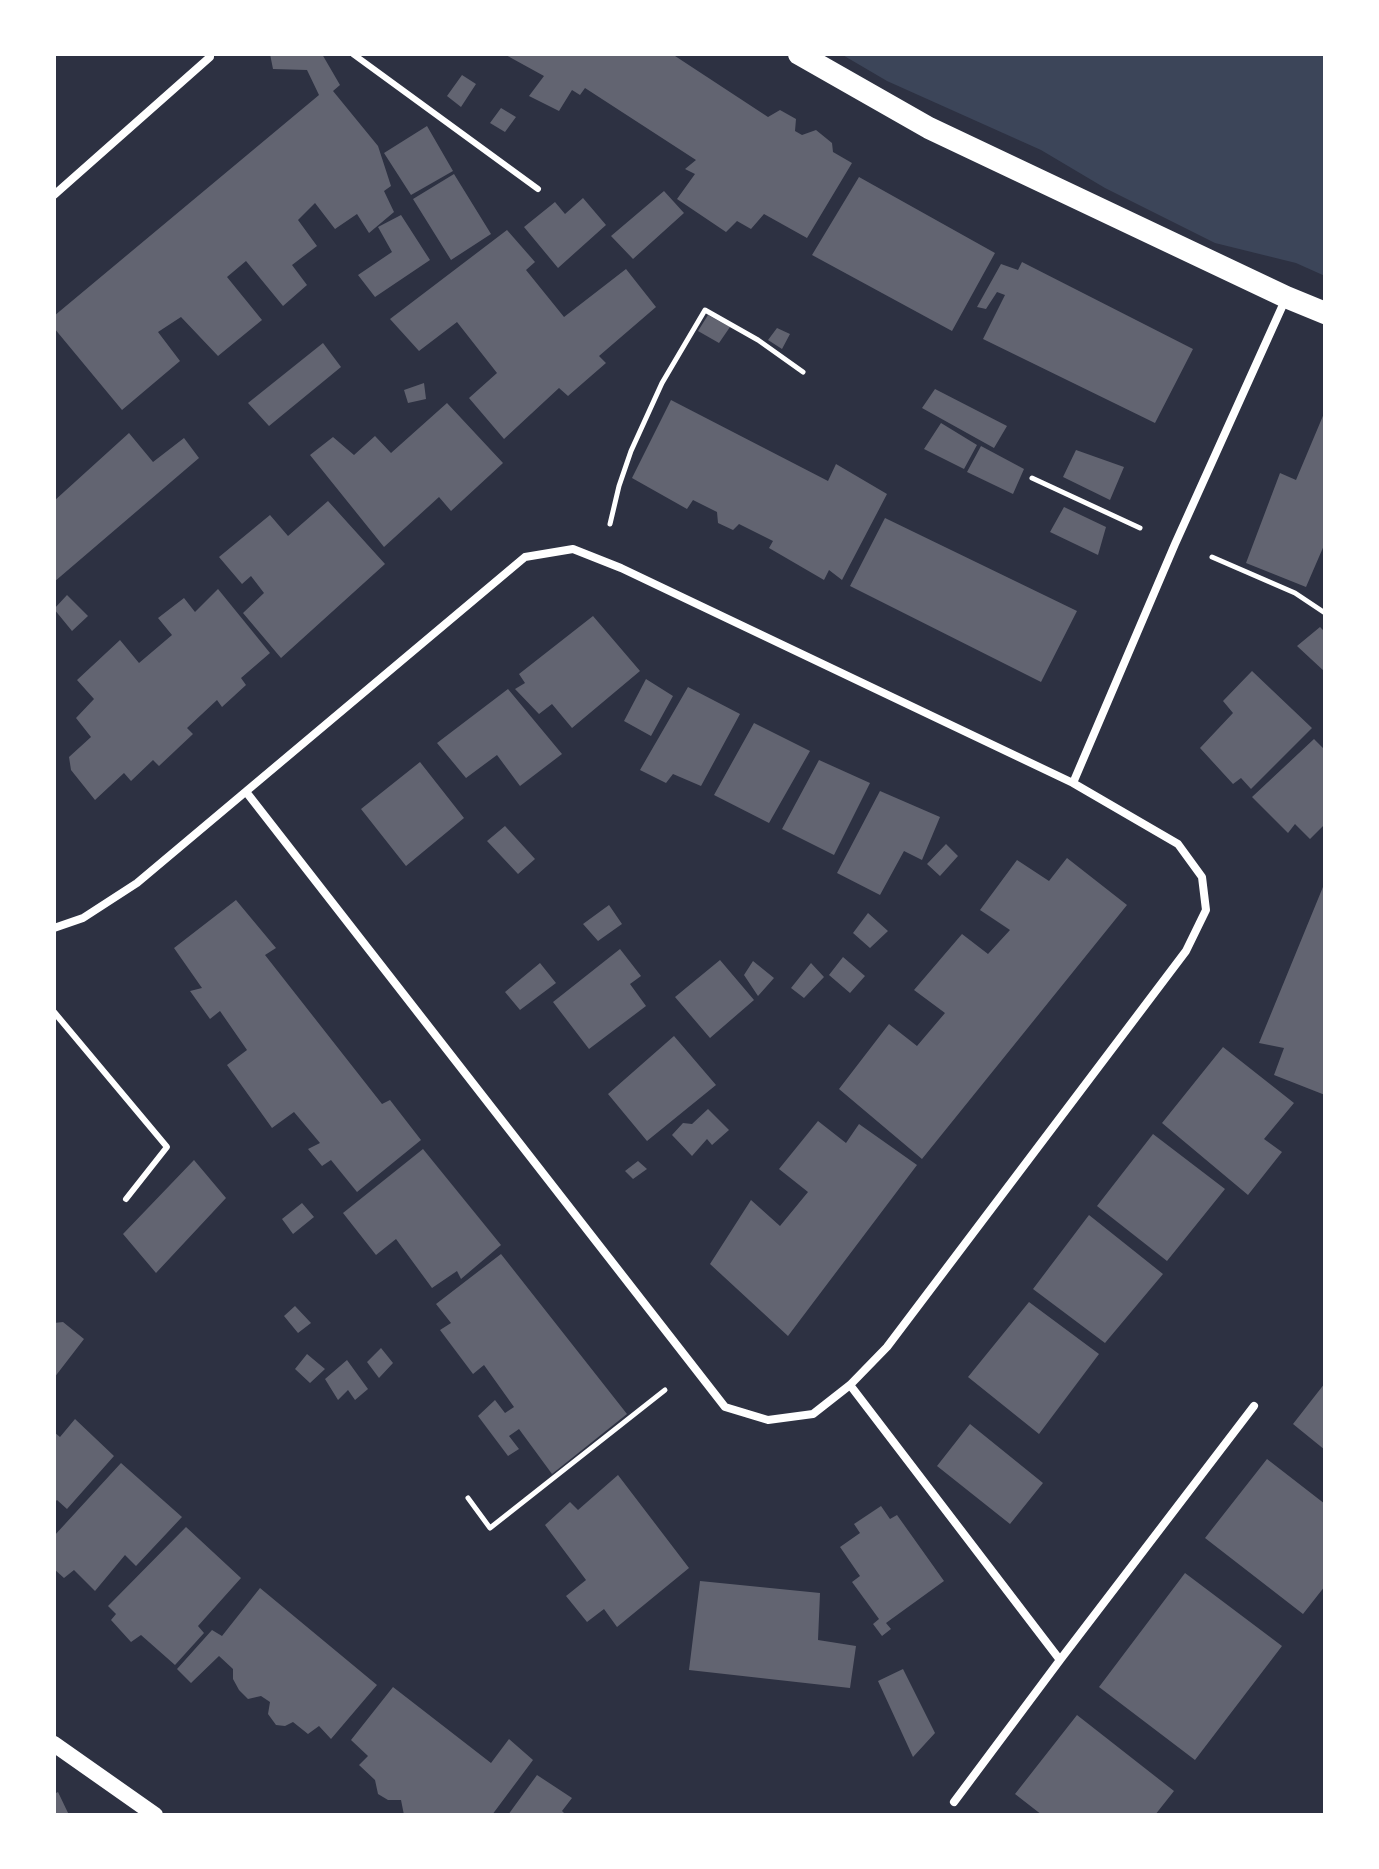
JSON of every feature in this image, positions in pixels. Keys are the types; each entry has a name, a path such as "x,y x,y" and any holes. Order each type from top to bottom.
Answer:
{"highway":[{"path":"799,54 929,128 1325,313"}],"main road":[{"path":"54,1744 155,1815"}],"street":[{"path":"54,195 210,54"},
{"path":"1073,783 1286,297"},
{"path":"54,928 83,918 137,883 525,557 573,549 602,559 1073,783 1178,844 1202,877 1206,910 1186,951 887,1347 850,1385 813,1414 768,1420 725,1407 247,793"},
{"path":"850,1385 1060,1660"},
{"path":"954,1802 1254,1406"}],"lane":[{"path":"353,54 538,189"},
{"path":"54,1012 167,1147 126,1199"}],"path":[{"path":"602,559 619,486 631,451 662,383 705,310 758,340 803,372"},
{"path":"1032,478 1295,593 1325,613"},
{"path":"468,1498 490,1528 694,1367"}],"shaded area":[{"path":"841,54 1325,54 1325,276 1296,263 1215,243 1105,188 1041,150 887,81"}],"building":[{"path":"270,54 322,54 340,85 333,91 378,146 391,186 384,191 394,212 369,233 357,214 335,229 315,203 298,220 317,246 292,265 307,285 283,306 246,261 227,277 262,320 218,356 181,317 158,332 180,361 122,410 54,328 54,316 319,95 307,70 273,69"},
{"path":"504,54 672,54 768,117 780,110 796,119 795,131 802,135 816,130 832,143 833,152 852,163 807,238 764,214 751,229 737,221 726,232 677,199 695,174 685,169 696,160 585,88 580,95 572,90 559,111 529,96 544,76"},
{"path":"462,75 476,84 461,107 447,96"},
{"path":"501,108 516,117 505,132 490,123"},
{"path":"427,126 453,171 411,195 384,153"},
{"path":"454,174 491,234 451,260 413,199"},
{"path":"859,177 995,253 952,331 812,255"},
{"path":"664,191 684,213 633,259 611,236"},
{"path":"583,198 606,225 558,268 524,227 555,202 565,214"},
{"path":"401,215 430,260 375,297 358,275 392,252 378,227"},
{"path":"507,230 535,262 526,270 564,317 626,269 656,307 599,356 606,363 568,396 559,388 504,439 469,398 497,373 457,322 419,351 390,319"},
{"path":"1022,262 1193,349 1155,423 983,339 1005,295 997,292 986,309 977,307 1001,264 1018,270"},
{"path":"708,315 730,327 719,343 698,331"},
{"path":"777,328 790,334 782,349 768,340"},
{"path":"323,343 341,367 269,426 248,403"},
{"path":"424,383 426,399 408,403 404,390"},
{"path":"935,389 1007,426 994,448 922,408"},
{"path":"671,400 828,481 836,464 887,494 842,580 829,570 824,580 769,548 773,541 739,524 733,530 718,523 717,512 693,500 687,509 632,478"},
{"path":"447,403 503,463 451,511 439,497 384,547 310,455 333,437 354,455 375,436 391,453"},
{"path":"1325,411 1325,543 1306,587 1246,563 1280,473 1296,480"},
{"path":"941,423 977,445 964,469 924,449"},
{"path":"129,433 153,462 184,438 199,458 54,582 54,501"},
{"path":"981,446 1024,469 1013,494 967,472"},
{"path":"1076,450 1124,467 1110,500 1063,477"},
{"path":"328,501 385,564 281,658 243,613 264,593 251,576 242,584 219,557 270,515 288,536"},
{"path":"1064,507 1106,527 1098,555 1050,532"},
{"path":"885,518 1077,611 1041,682 850,586"},
{"path":"218,589 270,653 241,678 246,685 222,707 217,700 187,728 193,734 159,766 153,760 131,781 124,773 95,800 71,770 69,757 91,737 76,718 94,699 77,680 120,640 139,663 172,635 158,618 184,598 195,612"},
{"path":"67,595 88,616 72,631 54,609"},
{"path":"593,616 640,671 572,728 552,704 539,714 515,689 525,683 519,674"},
{"path":"1320,627 1325,632 1325,672 1297,646"},
{"path":"1252,671 1312,728 1251,789 1241,778 1233,784 1200,748 1233,713 1223,701"},
{"path":"646,679 673,696 651,736 624,721"},
{"path":"688,687 740,714 701,786 673,774 666,783 640,770"},
{"path":"508,689 562,754 520,786 497,755 466,778 437,743"},
{"path":"754,723 810,751 769,823 714,795"},
{"path":"1314,739 1325,750 1325,824 1310,839 1295,824 1288,833 1252,797"},
{"path":"819,760 870,783 834,855 782,829"},
{"path":"420,762 464,818 406,866 361,809"},
{"path":"880,791 940,817 922,860 904,851 880,895 837,873"},
{"path":"505,826 535,859 518,874 487,841"},
{"path":"946,844 958,856 940,876 927,864"},
{"path":"1067,858 1127,905 922,1159 839,1089 889,1024 917,1046 945,1013 914,990 962,934 988,954 1010,930 980,910 1017,860 1049,881"},
{"path":"1325,882 1325,1095 1274,1075 1284,1048 1259,1043"},
{"path":"236,900 276,948 265,955 382,1104 390,1100 421,1140 357,1192 331,1160 322,1166 308,1149 320,1143 294,1112 272,1128 227,1065 247,1050 220,1011 210,1019 190,991 202,988 174,948"},
{"path":"609,905 622,924 598,941 583,924"},
{"path":"868,913 888,931 870,948 853,933"},
{"path":"620,949 641,976 630,984 646,1006 589,1049 553,1002"},
{"path":"843,957 865,976 850,993 829,975"},
{"path":"720,960 754,1000 710,1038 675,997"},
{"path":"753,961 774,978 758,996 744,975"},
{"path":"540,963 556,983 520,1010 505,992"},
{"path":"811,963 824,977 804,998 791,988"},
{"path":"674,1036 716,1085 647,1141 608,1094"},
{"path":"1223,1047 1294,1103 1264,1139 1282,1152 1248,1195 1162,1123"},
{"path":"708,1109 729,1130 712,1145 707,1139 692,1156 672,1135 683,1123 692,1124"},
{"path":"818,1121 846,1143 859,1124 917,1165 788,1336 710,1264 751,1200 780,1226 808,1192 779,1169"},
{"path":"1153,1134 1225,1189 1167,1261 1097,1206"},
{"path":"423,1149 501,1245 461,1279 457,1271 432,1288 396,1239 376,1255 343,1213"},
{"path":"194,1160 226,1198 156,1273 123,1234"},
{"path":"638,1161 647,1169 633,1179 625,1171"},
{"path":"302,1203 314,1217 293,1234 282,1219"},
{"path":"1089,1215 1163,1274 1105,1343 1033,1289"},
{"path":"501,1254 627,1414 552,1474 519,1429 509,1436 519,1449 508,1456 478,1416 495,1400 505,1413 514,1407 484,1365 473,1374 440,1330 451,1323 436,1304"},
{"path":"1029,1302 1099,1354 1039,1434 968,1377"},
{"path":"295,1306 311,1323 298,1333 284,1316"},
{"path":"63,1322 84,1339 54,1378 54,1323"},
{"path":"381,1348 393,1363 379,1378 367,1362"},
{"path":"307,1354 325,1369 310,1383 295,1369"},
{"path":"347,1360 368,1389 355,1400 348,1390 338,1400 325,1379"},
{"path":"1325,1383 1325,1450 1293,1424"},
{"path":"75,1419 114,1456 67,1509 57,1500 54,1503 54,1432 60,1437"},
{"path":"970,1424 1043,1483 1010,1524 937,1466"},
{"path":"1267,1459 1325,1504 1325,1586 1303,1614 1205,1538"},
{"path":"121,1463 182,1517 136,1566 125,1555 95,1591 74,1570 64,1578 54,1569 54,1536"},
{"path":"618,1475 689,1568 617,1627 604,1609 587,1622 566,1596 586,1580 545,1525 570,1502 578,1510"},
{"path":"881,1506 890,1519 897,1515 944,1581 886,1623 891,1629 882,1636 873,1624 879,1619 852,1582 860,1576 840,1547 860,1533 854,1524"},
{"path":"186,1527 241,1578 198,1626 204,1633 175,1665 141,1635 131,1642 111,1620 116,1614 108,1606"},
{"path":"1185,1573 1282,1646 1195,1760 1099,1687"},
{"path":"700,1581 820,1593 818,1640 856,1646 850,1688 689,1670"},
{"path":"260,1588 377,1685 331,1739 319,1726 308,1734 293,1722 285,1726 276,1725 268,1714 270,1702 261,1696 248,1699 233,1679 233,1669 219,1656 191,1683 177,1669 212,1630 222,1636"},
{"path":"903,1669 935,1733 913,1757 878,1681"},
{"path":"393,1687 491,1763 509,1739 533,1760 492,1815 404,1815 401,1800 388,1800 378,1794 375,1780 359,1765 368,1756 351,1740"},
{"path":"1077,1715 1174,1791 1155,1815 1042,1815 1015,1794"},
{"path":"537,1775 572,1798 562,1811 566,1815 508,1815"},
{"path":"58,1792 69,1815 54,1815 54,1794"}]}
